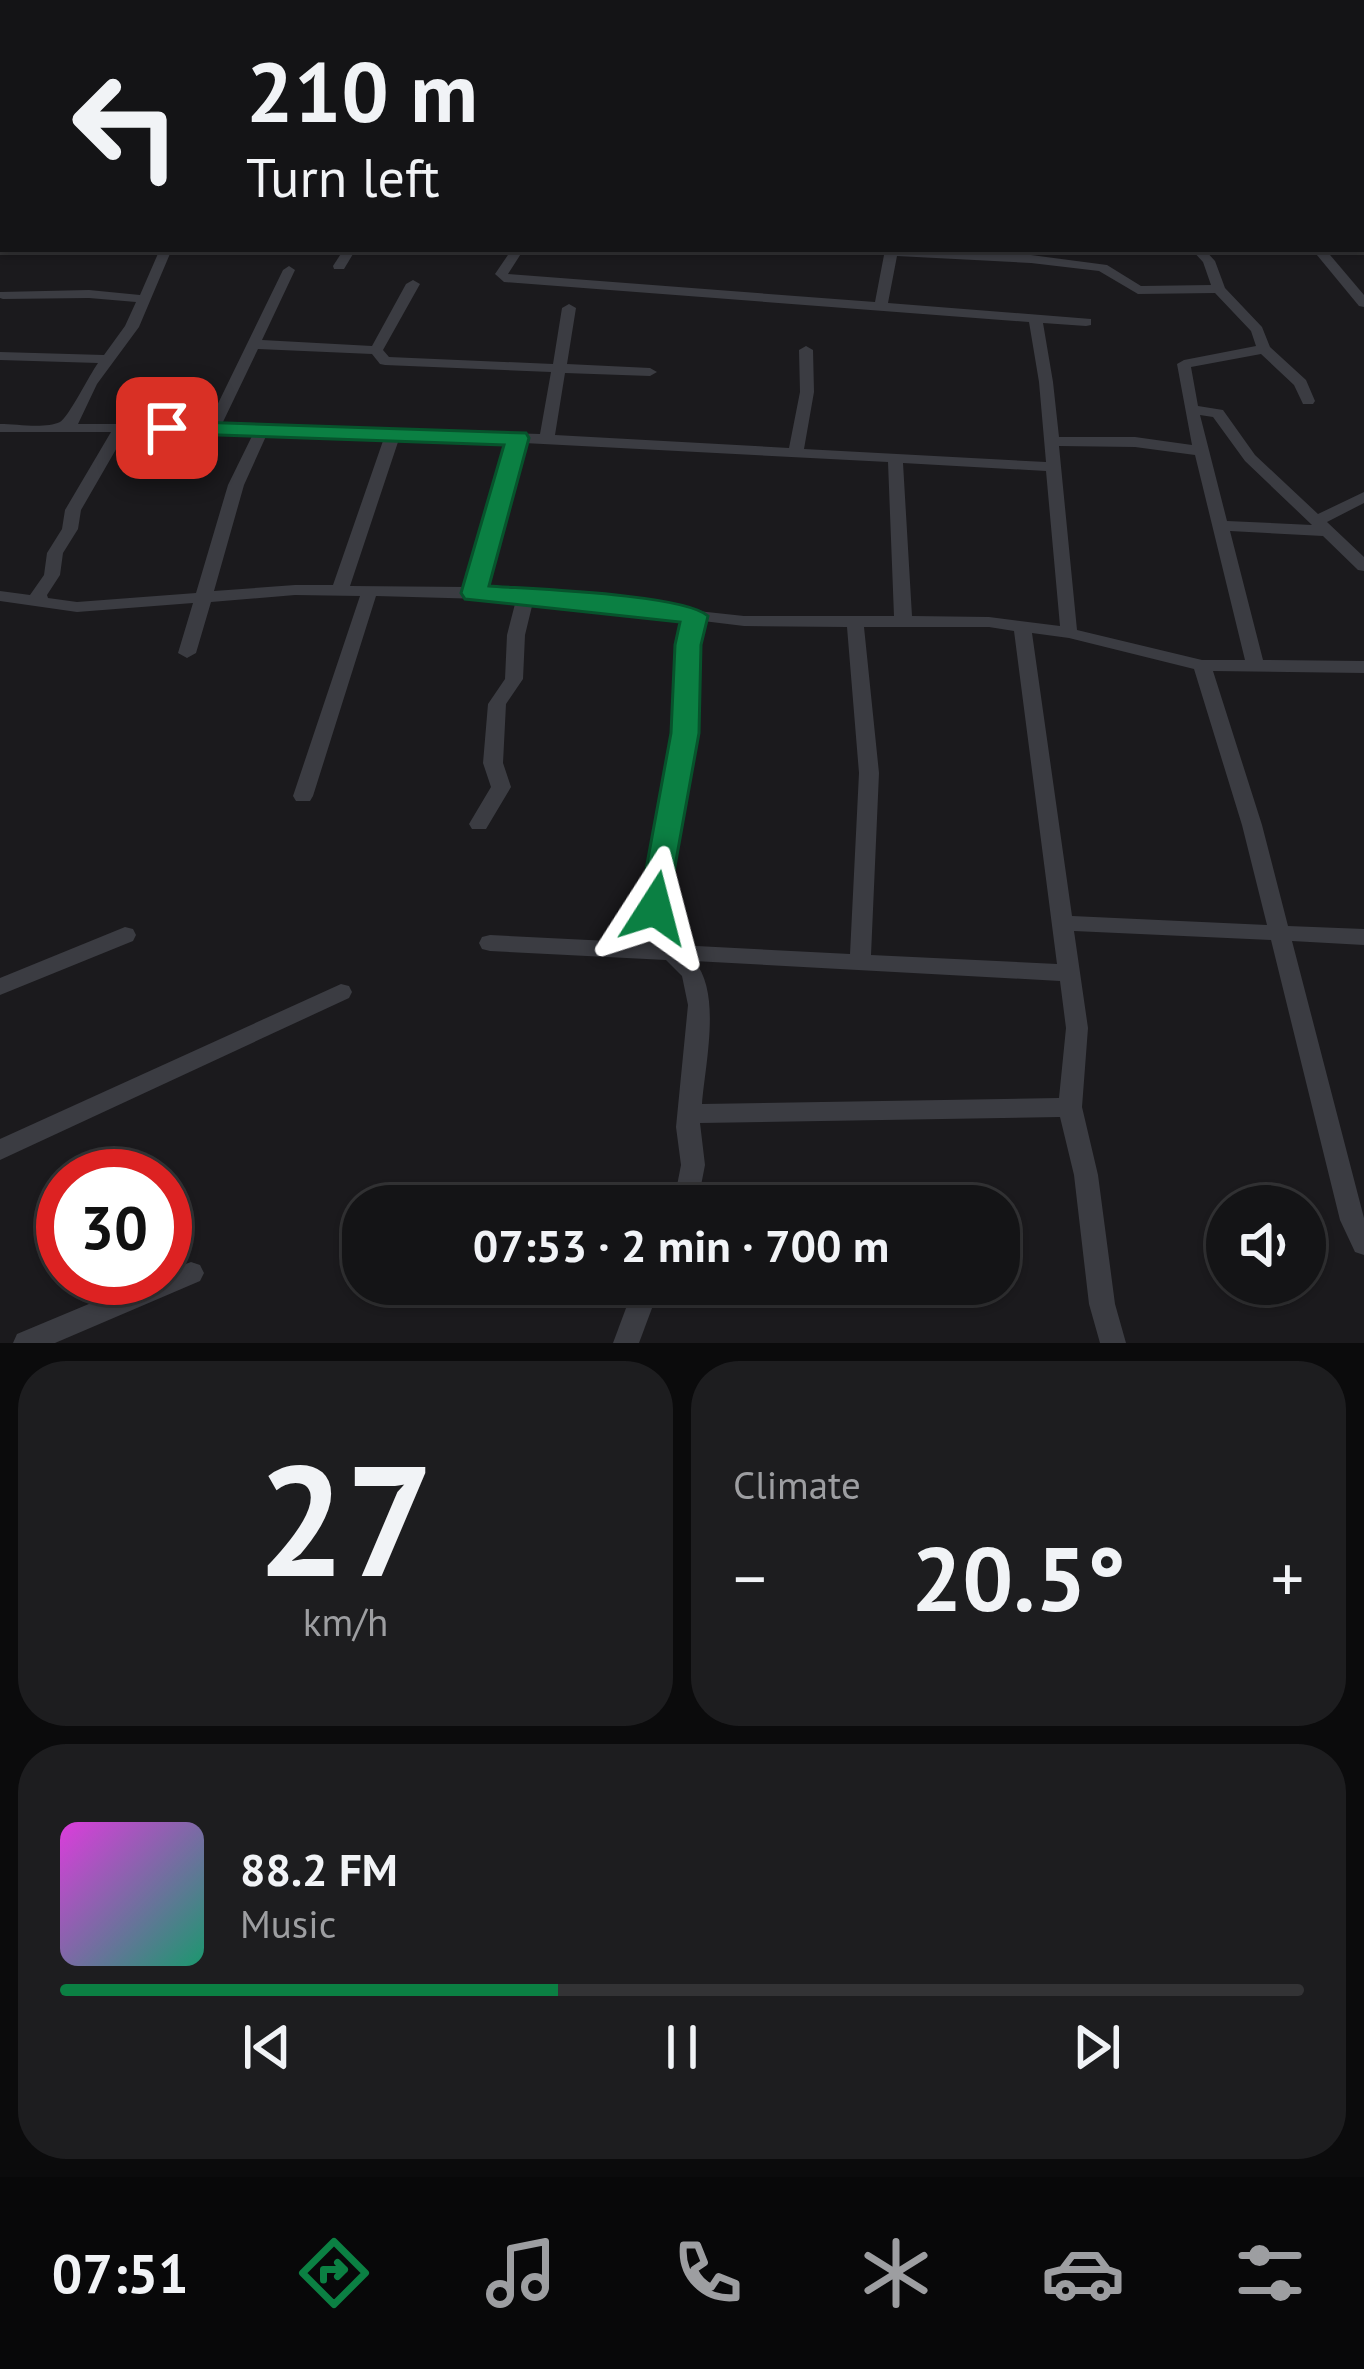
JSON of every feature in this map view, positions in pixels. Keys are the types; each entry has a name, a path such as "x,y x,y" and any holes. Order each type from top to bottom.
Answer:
{"street":[{"path":"71,426 107,359 132,327 165,252"},
{"path":"339,266 348,252"},
{"path":"516,252 501,274 504,278 1086,322"},
{"path":"878,252 1026,254 1102,268 1138,290 1219,289"},
{"path":"1200,252 1209,261 1219,289 1257,330 1264,349 1301,382 1308,400"},
{"path":"1321,252 1364,303"},
{"path":"880,308 891,253"},
{"path":"213,428 289,270"},
{"path":"376,350 413,284"},
{"path":"3,295 144,299"},
{"path":"547,439 568,308"},
{"path":"1035,319 1070,633"},
{"path":"251,344 376,350 385,361 650,373"},
{"path":"1255,665 1191,410 1184,364 1264,349"},
{"path":"796,453 807,392 806,350"},
{"path":"0,356 107,359"},
{"path":"1191,410 1217,413 1250,458 1364,566"},
{"path":"42,604 38,595 52,575 55,553 70,529 73,509 122,427"},
{"path":"0,428 393,433 1055,467"},
{"path":"187,653 243,464 262,430"},
{"path":"340,590 393,433"},
{"path":"474,593 518,438"},
{"path":"1052,441 1135,442 1202,452"},
{"path":"896,458 903,619"},
{"path":"1220,526 1323,525 1364,496"},
{"path":"0,596 42,604 118,605 340,590 474,593 695,616 1022,625 1202,665 1364,667"},
{"path":"303,796 370,590"},
{"path":"479,824 501,787 493,763 497,704 514,679 516,635 526,596"},
{"path":"689,1185 693,1165 689,1114 699,1005 692,973 656,937 654,921 685,733 688,645 695,616"},
{"path":"855,621 869,773 860,961"},
{"path":"1022,625 1077,1028 1070,1107 1086,1175 1102,1304 1113,1343"},
{"path":"1202,665 1252,825 1352,1220 1364,1244"},
{"path":"1065,923 1364,938"},
{"path":"0,987 125,935"},
{"path":"490,943 1071,973"},
{"path":"2,1143 341,992"},
{"path":"689,1114 1070,1107"},
{"path":"26,1343 115,1305"},
{"path":"626,1343 640,1305"}],"route":[{"path":"167,428 518,438 474,593 606,603 695,616 688,645 685,733 655,908"}]}
